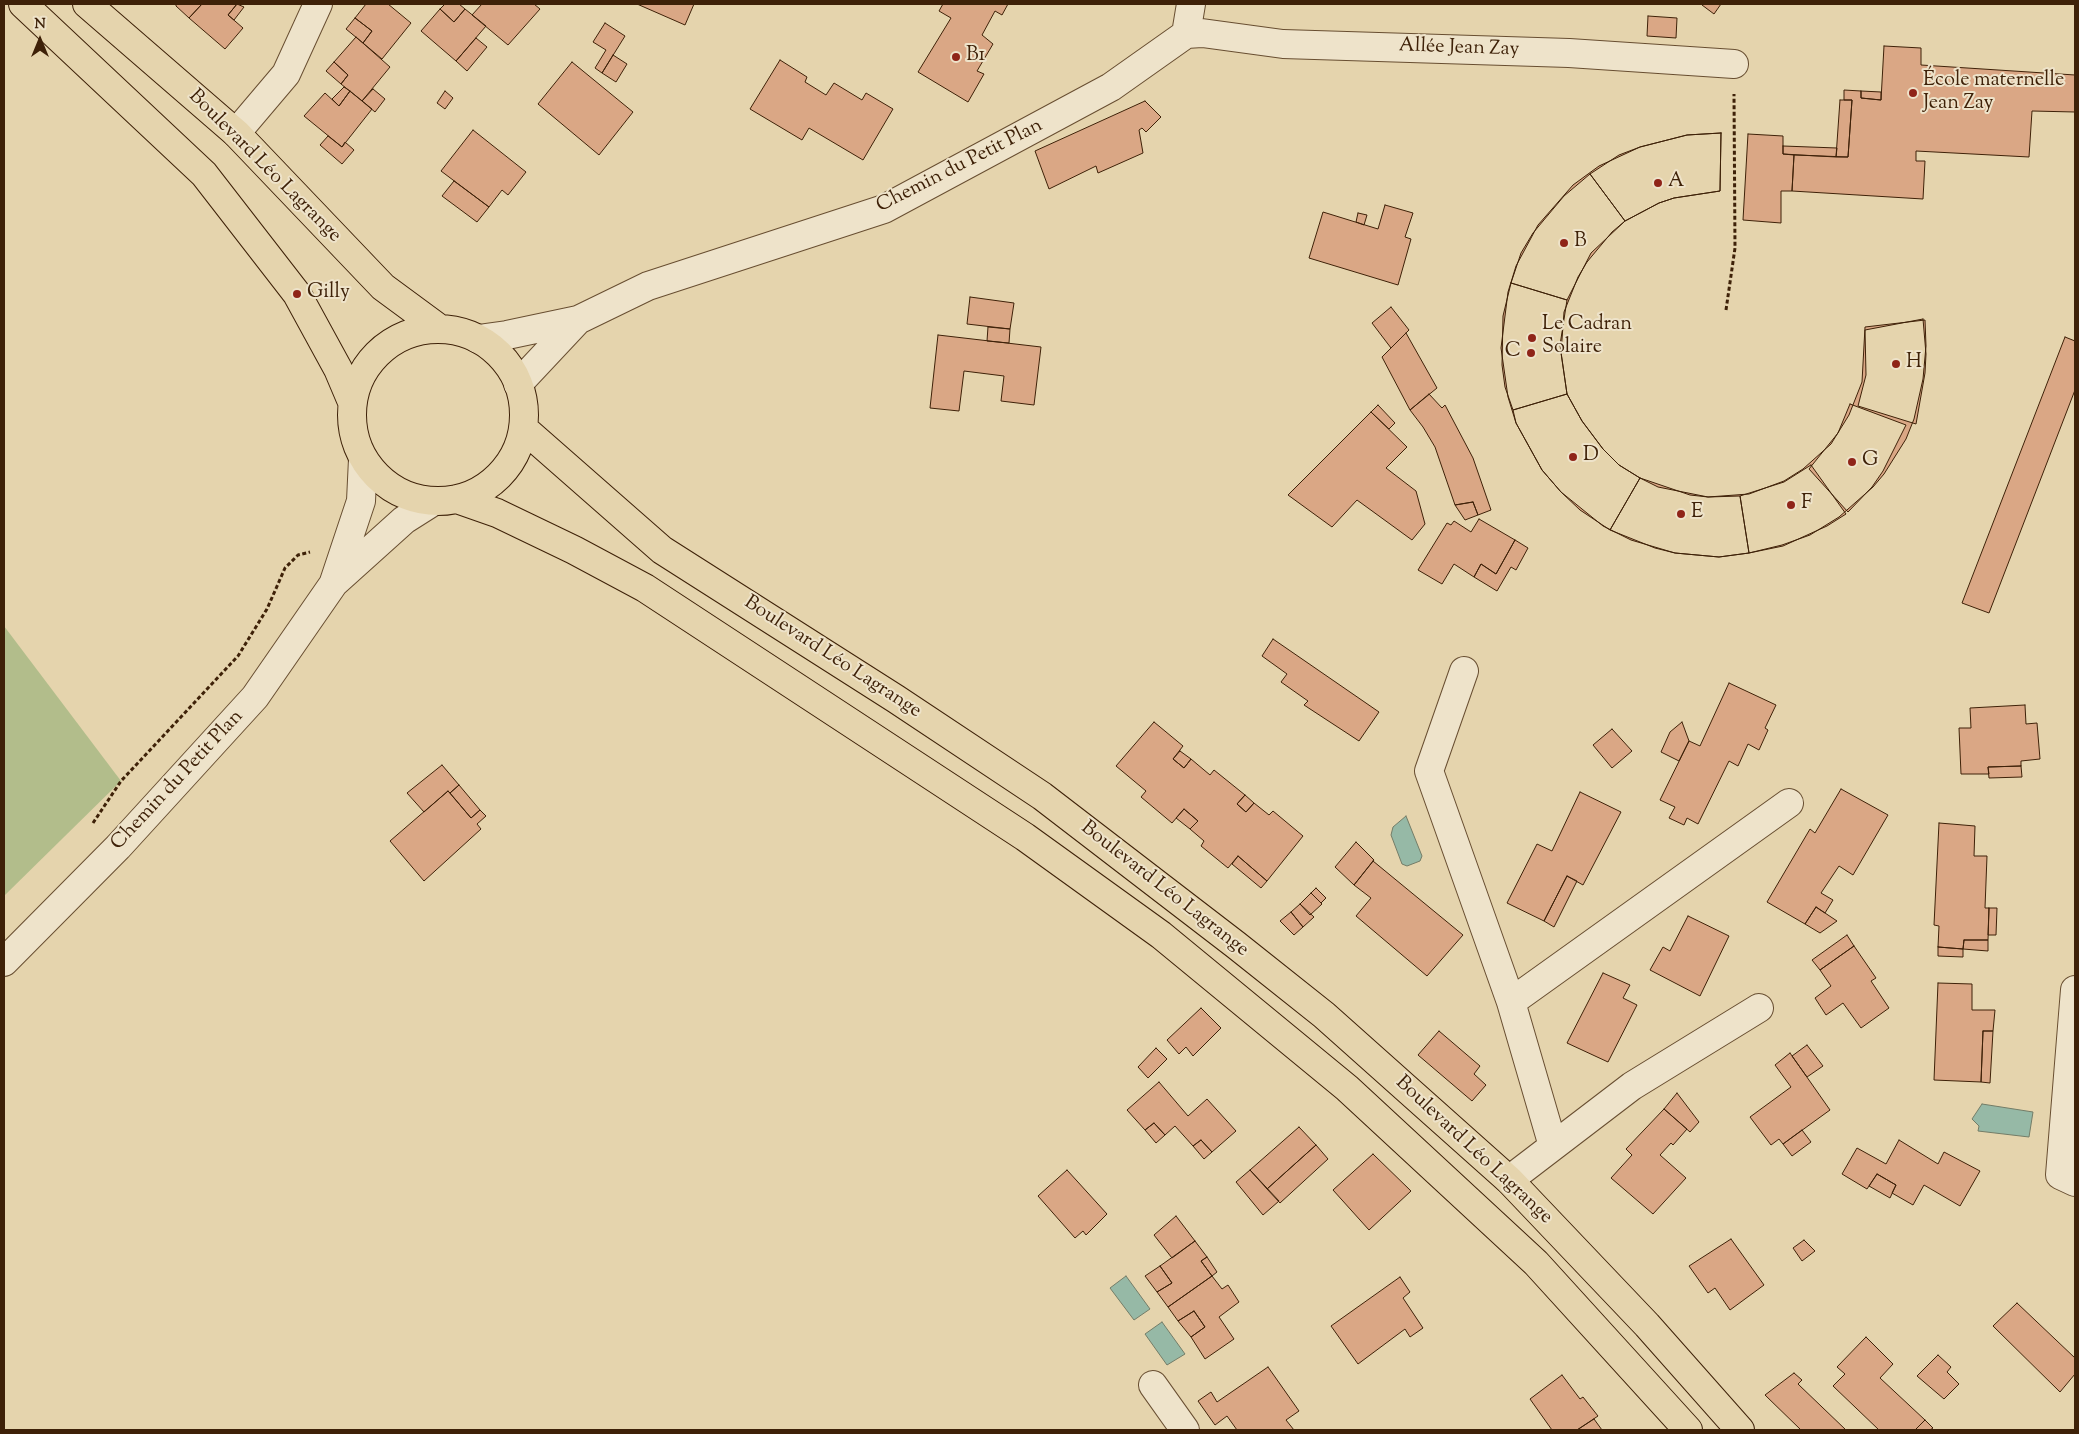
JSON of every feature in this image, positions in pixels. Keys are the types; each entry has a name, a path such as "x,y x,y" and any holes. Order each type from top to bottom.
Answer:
{"main road":[{"path":"23,4 204,174 297,294 338,369 352,402"},
{"name":"Boulevard Léo Lagrange","path":"88,4 236,133 383,287 440,329"},
{"path":"440,329 460,332 478,339 502,358 518,384 523,405 523,428 515,452 501,473 481,489 445,500 413,497 393,489 376,476 363,459 355,441 351,422 352,402 364,372 373,358 392,342 415,332 440,329"},
{"name":"Boulevard Léo Lagrange","path":"523,428 662,550 896,699 1050,802 1236,944 1324,1016 1509,1180 1647,1325 1740,1430"},
{"name":"Boulevard Léo Lagrange","path":"445,500 496,513 574,550 645,588 1025,837 1161,935 1347,1088 1536,1263 1688,1430"}],"street":[{"path":"236,133 286,74 318,4"},
{"path":"1186,34 1191,4"},
{"name":"Allée Jean Zay","path":"1186,34 1202,33 1283,44 1569,53 1734,64"},
{"name":"Chemin du Petit Plan","path":"478,339 578,320 648,286 884,208 1111,87 1186,34"},
{"name":"Chemin du Petit Plan","path":"518,384 578,320"},
{"name":"Chemin du Petit Plan","path":"334,584 361,501 363,459"},
{"name":"Chemin du Petit Plan","path":"4,962 118,847 255,697 334,584 404,520 445,500"},
{"path":"1464,671 1429,772 1511,1002 1553,1146"},
{"path":"1511,1002 1789,803"},
{"path":"2075,990 2060,1175 2075,1182"},
{"path":"1509,1180 1632,1086 1759,1008"},
{"path":"1153,1385 1185,1430"}],"path":[{"path":"1726,310 1735,248 1734,64"},
{"path":"93,823 121,781 238,656 267,609 286,568 298,555 316,551"}],"shaded area":[{"path":"4,626 121,781 4,896"},
{"path":"1406,816 1422,856 1420,861 1407,866 1402,864 1391,835 1393,827"},
{"path":"1982,1104 2033,1112 2029,1137 1978,1131 1979,1126 1972,1119"},
{"path":"1126,1276 1150,1309 1134,1320 1110,1288"},
{"path":"1162,1322 1185,1354 1167,1365 1145,1334"}],"building":[{"path":"176,4 202,4 189,18"},
{"path":"202,4 237,4 228,15 243,28 225,49 189,18"},
{"path":"237,4 244,7 234,20 228,15"},
{"path":"366,4 388,4 411,23 382,59 363,43 372,31 355,18"},
{"path":"445,4 459,4 465,9 454,22 440,9"},
{"path":"482,4 534,4 540,9 508,45 472,15"},
{"path":"637,4 694,4 685,25"},
{"name":"B1","path":"943,4 1008,4 1002,15 995,11 982,35 993,44 977,71 984,74 968,102 918,72 951,18 939,11"},
{"path":"1703,4 1721,4 1714,14"},
{"path":"440,9 454,22 465,9 486,26 456,61 421,31"},
{"path":"1648,16 1677,18 1676,38 1647,36"},
{"path":"355,18 372,31 363,43 346,29"},
{"path":"605,23 625,36 602,73 595,68 606,50 593,42"},
{"path":"356,37 390,67 362,101 341,84 348,75 334,62"},
{"path":"476,38 487,47 467,71 456,61"},
{"path":"1884,46 1921,48 1921,65 2075,75 2075,112 2032,111 2029,157 1916,151 1916,161 1925,161 1923,199 1792,191 1794,155 1848,157 1852,100 1844,100 1844,90 1861,91 1861,98 1881,100"},
{"path":"613,55 627,64 616,82 602,73"},
{"path":"780,60 807,77 805,82 826,95 834,83 862,100 866,93 893,109 863,160 809,128 802,140 750,109"},
{"path":"334,62 348,75 341,84 326,71"},
{"path":"572,62 633,112 599,155 538,104"},
{"path":"344,87 350,91 339,106 332,99"},
{"path":"373,89 385,99 375,112 362,101"},
{"path":"350,91 372,109 342,147 304,116 325,93 339,106"},
{"path":"445,91 453,98 445,109 437,103"},
{"path":"1861,91 1881,92 1881,100 1861,98"},
{"path":"1840,100 1852,100 1848,157 1836,157"},
{"path":"1145,101 1161,117 1146,132 1142,128 1139,130 1143,153 1098,173 1096,166 1049,189 1035,151"},
{"path":"473,130 526,172 508,195 502,190 489,207 441,171"},
{"name":"Le Cadran Solaire","path":"1721,133 1720,191 1674,198 1659,203 1625,221 1612,232 1587,262 1578,277 1564,312 1561,353 1567,394 1582,421 1603,449 1619,465 1658,487 1708,497 1749,494 1784,481 1803,469 1831,444 1849,415 1862,382 1865,327 1925,320 1926,346 1923,379 1914,419 1906,439 1884,474 1873,487 1839,517 1810,535 1782,545 1749,553 1719,557 1675,553 1631,540 1603,526 1561,492 1542,470 1516,423 1508,397 1501,348 1508,292 1516,266 1538,225 1573,185 1599,166 1640,147 1687,135"},
{"name":"A","path":"1721,133 1720,191 1674,198 1659,203 1625,221 1590,174 1619,155 1640,147 1687,135"},
{"path":"1748,134 1783,136 1783,154 1794,155 1792,191 1781,191 1781,223 1743,220"},
{"path":"328,136 342,147 345,142 354,150 342,164 320,145"},
{"path":"1783,146 1837,148 1836,157 1783,154"},
{"name":"B","path":"1590,174 1625,221 1591,253 1567,300 1511,283 1521,253 1533,233 1564,196"},
{"path":"454,181 489,207 477,222 442,196"},
{"path":"1385,205 1413,213 1405,237 1411,239 1398,285 1309,258 1323,212 1378,229"},
{"path":"1358,213 1367,215 1364,225 1356,222"},
{"name":"C","path":"1511,283 1567,300 1560,345 1567,394 1513,410 1505,387 1502,365 1503,316"},
{"path":"970,297 1014,303 1010,329 967,324"},
{"path":"1391,307 1409,330 1391,348 1372,323"},
{"name":"H","path":"1923,319 1926,354 1925,373 1916,424 1858,406 1866,375 1865,330"},
{"path":"988,327 1010,329 1009,343 987,341"},
{"path":"1406,333 1437,388 1410,410 1382,357"},
{"path":"938,335 1041,347 1034,405 1001,401 1004,376 964,371 959,411 930,408"},
{"path":"2065,337 2075,341 2075,390 1989,613 1962,603"},
{"path":"1429,394 1442,408 1445,405 1473,458 1491,510 1478,515 1473,502 1455,505 1435,447 1410,410"},
{"name":"D","path":"1567,394 1582,421 1603,449 1619,465 1640,478 1610,530 1580,510 1561,492 1542,470 1516,423 1513,410"},
{"name":"G","path":"1850,404 1906,425 1883,471 1872,487 1848,512 1809,469 1838,433"},
{"path":"1378,405 1395,423 1389,429 1371,412"},
{"path":"1371,412 1407,447 1386,468 1416,491 1425,524 1412,540 1357,500 1332,527 1288,495"},
{"name":"F","path":"1811,465 1846,514 1827,526 1783,546 1749,553 1740,496 1784,482"},
{"name":"E","path":"1640,478 1690,495 1708,497 1740,496 1749,553 1719,557 1675,553 1655,548 1610,530"},
{"path":"1473,502 1478,515 1465,520 1455,505"},
{"path":"1479,519 1515,540 1496,574 1481,564 1474,577 1454,564 1442,584 1418,570 1447,523 1451,525 1454,521 1471,532"},
{"path":"1515,540 1528,548 1516,570 1511,567 1497,591 1474,577 1481,564 1496,574"},
{"path":"1273,639 1379,712 1359,741 1304,705 1308,701 1281,682 1287,674 1262,656"},
{"path":"1729,683 1776,705 1765,728 1768,730 1759,750 1748,744 1738,766 1729,761 1698,824 1687,818 1684,825 1669,818 1675,807 1660,800 1689,741 1700,746"},
{"path":"2025,705 2026,724 2037,723 2040,759 2021,761 2021,766 1988,767 1989,774 1961,774 1959,728 1971,728 1970,708"},
{"path":"1154,722 1183,746 1173,759 1184,768 1191,759 1210,775 1214,770 1245,795 1237,804 1246,812 1254,803 1269,815 1273,811 1303,836 1267,881 1238,856 1228,868 1201,846 1204,841 1190,829 1198,821 1184,809 1172,823 1141,797 1146,791 1116,766"},
{"path":"1682,722 1689,741 1679,761 1661,752 1670,732"},
{"path":"1612,729 1632,751 1612,768 1593,745"},
{"path":"1180,751 1191,759 1184,768 1173,759"},
{"path":"442,765 459,785 450,793 448,791 424,812 407,793"},
{"path":"2021,766 2022,777 1989,778 1988,767"},
{"path":"459,785 480,810 471,818 450,793"},
{"path":"1841,789 1888,815 1853,875 1839,866 1821,893 1833,900 1825,913 1816,907 1805,924 1767,902 1810,829 1815,833"},
{"path":"448,791 471,818 480,810 486,816 477,824 481,829 424,881 390,841"},
{"path":"1580,792 1621,812 1583,885 1567,876 1544,921 1507,903 1537,844 1552,851"},
{"path":"1245,795 1254,803 1246,812 1237,804"},
{"path":"1184,809 1198,821 1190,829 1176,818"},
{"path":"1939,823 1975,826 1974,856 1987,856 1985,908 1989,908 1988,940 1964,940 1963,949 1938,947 1939,926 1934,925"},
{"path":"1356,842 1374,860 1354,885 1335,867"},
{"path":"1238,856 1267,881 1261,888 1232,864"},
{"path":"1373,861 1463,935 1427,976 1356,916 1371,898 1354,885"},
{"path":"1567,876 1577,881 1554,927 1544,921"},
{"path":"1316,888 1326,898 1321,903 1311,893"},
{"path":"1311,893 1322,904 1310,915 1300,904"},
{"path":"1300,904 1314,917 1303,927 1291,912"},
{"path":"1816,907 1837,921 1820,933 1805,924"},
{"path":"1989,908 1997,908 1996,935 1988,935"},
{"path":"1291,912 1303,927 1294,935 1280,921"},
{"path":"1688,916 1729,936 1700,996 1650,970 1663,947 1670,951"},
{"path":"1847,935 1854,946 1820,970 1812,960"},
{"path":"1964,940 1988,940 1988,951 1963,949"},
{"path":"1854,946 1876,978 1871,981 1889,1008 1861,1028 1843,1003 1826,1015 1815,998 1831,986 1820,970"},
{"path":"1938,947 1963,949 1963,957 1938,956"},
{"path":"1603,973 1630,985 1623,998 1637,1005 1608,1062 1567,1043"},
{"path":"1938,983 1972,984 1972,1010 1995,1010 1993,1031 1983,1031 1981,1082 1934,1080"},
{"path":"1201,1008 1221,1028 1193,1056 1186,1047 1179,1054 1167,1040"},
{"path":"1439,1031 1480,1066 1474,1074 1486,1085 1472,1101 1418,1055"},
{"path":"1983,1031 1993,1031 1990,1083 1981,1082"},
{"path":"1807,1045 1823,1066 1807,1077 1792,1056"},
{"path":"1156,1048 1167,1059 1148,1078 1138,1067"},
{"path":"1790,1053 1830,1110 1783,1144 1779,1139 1771,1145 1750,1117 1791,1087 1775,1065"},
{"path":"1159,1082 1188,1116 1207,1099 1236,1131 1212,1152 1201,1140 1193,1146 1175,1126 1165,1135 1154,1123 1145,1130 1127,1110"},
{"path":"1677,1093 1699,1122 1690,1132 1664,1109"},
{"path":"1664,1109 1687,1129 1673,1145 1671,1143 1660,1155 1686,1178 1653,1214 1611,1178 1632,1155 1626,1149"},
{"path":"1154,1123 1165,1135 1156,1143 1145,1130"},
{"path":"1299,1127 1316,1145 1267,1189 1250,1170"},
{"path":"1802,1130 1811,1142 1792,1156 1783,1144"},
{"path":"1201,1140 1212,1152 1204,1159 1193,1146"},
{"path":"1899,1140 1938,1164 1944,1152 1980,1171 1960,1206 1924,1185 1913,1205 1892,1193 1896,1185 1877,1174 1867,1189 1842,1174 1857,1148 1886,1164"},
{"path":"1316,1145 1328,1159 1280,1203 1267,1189"},
{"path":"1373,1154 1411,1191 1369,1230 1333,1190"},
{"path":"1067,1170 1107,1214 1086,1235 1083,1231 1075,1238 1038,1196"},
{"path":"1250,1170 1279,1201 1263,1215 1236,1182"},
{"path":"1877,1174 1896,1185 1890,1198 1869,1186"},
{"path":"1176,1216 1195,1241 1172,1258 1154,1235"},
{"path":"1731,1239 1764,1285 1730,1310 1715,1288 1708,1293 1689,1266"},
{"path":"1804,1240 1815,1251 1802,1261 1793,1248"},
{"path":"1195,1241 1207,1257 1201,1261 1212,1276 1168,1307 1157,1292 1172,1283 1160,1266"},
{"path":"1207,1257 1217,1272 1212,1276 1201,1261"},
{"path":"1160,1266 1172,1283 1157,1292 1145,1276"},
{"path":"1212,1276 1222,1289 1228,1285 1239,1302 1219,1317 1234,1339 1205,1359 1191,1337 1205,1327 1194,1311 1178,1321 1168,1307"},
{"path":"1400,1277 1410,1292 1403,1298 1423,1328 1410,1337 1405,1329 1358,1364 1331,1326"},
{"path":"2017,1303 2075,1358 2075,1374 2060,1392 1993,1326"},
{"path":"1194,1311 1205,1327 1191,1337 1178,1321"},
{"path":"1866,1337 1893,1364 1880,1378 1925,1420 1915,1430 1879,1430 1833,1386 1845,1374 1837,1367"},
{"path":"1938,1355 1951,1367 1947,1372 1959,1384 1944,1399 1917,1376"},
{"path":"1268,1367 1299,1411 1286,1420 1294,1430 1237,1430 1227,1416 1215,1425 1198,1401 1211,1392 1217,1402"},
{"path":"1794,1373 1802,1380 1798,1384 1846,1430 1801,1430 1765,1395"},
{"path":"1562,1375 1580,1399 1583,1397 1598,1416 1577,1430 1552,1430 1530,1399"},
{"path":"1594,1419 1602,1430 1577,1430"},
{"path":"1925,1420 1933,1428 1930,1430 1915,1430"}],"place":[{"name":"B1","path":"956,57"},
{"name":"École maternelle Jean Zay","path":"1913,93"},
{"name":"A","path":"1658,183"},
{"name":"B","path":"1564,243"},
{"name":"Gilly","path":"297,294"},
{"name":"Le Cadran Solaire","path":"1532,338"},
{"name":"C","path":"1531,353"},
{"name":"H","path":"1896,364"},
{"name":"D","path":"1573,457"},
{"name":"G","path":"1852,462"},
{"name":"F","path":"1791,505"},
{"name":"E","path":"1681,514"}]}
